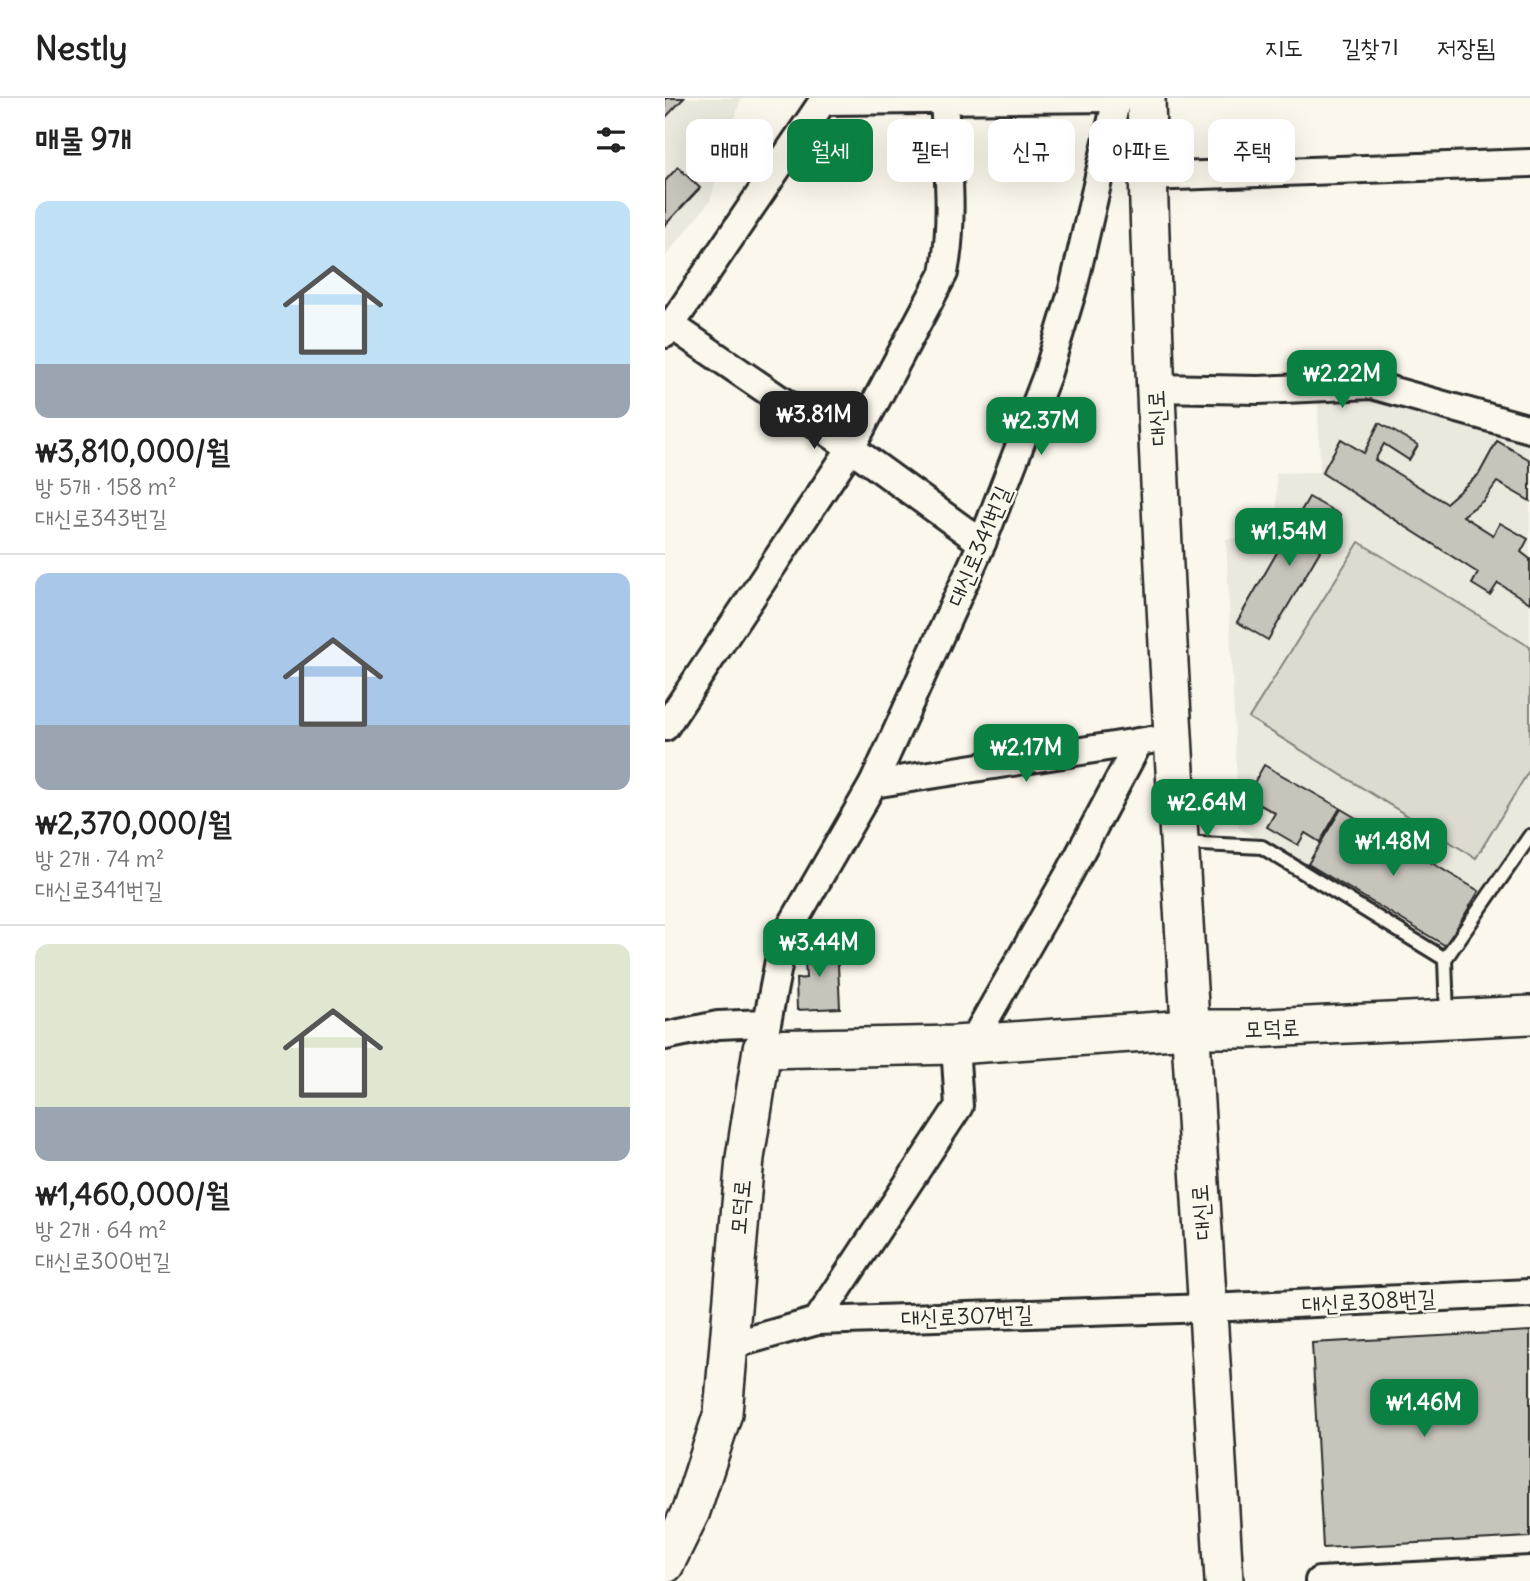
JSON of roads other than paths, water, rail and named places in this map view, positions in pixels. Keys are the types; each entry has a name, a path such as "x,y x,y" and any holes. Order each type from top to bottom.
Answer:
{"street":[{"path":"982,543 851,448 668,329 822,99 1118,98"},
{"name":"대신로341번길","path":"764,1036 783,940 873,784 982,543 1051,363 1073,289 1118,98"},
{"name":"대신로","path":"1146,98 1146,119"},
{"path":"665,727 851,448 944,272 950,216 944,100"},
{"path":"1194,175 1530,163"},
{"name":"대신로","path":"1147,182 1156,388 1156,740 1178,843 1224,1581"},
{"path":"1156,388 1259,390 1372,385 1530,429"},
{"path":"873,784 1156,740"},
{"path":"817,1321 958,1106 963,1044 1156,740"},
{"name":"모덕로","path":"665,1564 691,1511 723,1413 745,1158 764,1036 963,1044 1189,1029 1248,1029 1530,1015"},
{"path":"665,1036 718,1025 764,1036"},
{"name":"대신로308번길","path":"1208,1308 1530,1293"},
{"name":"대신로307번길","path":"728,1346 817,1321 1208,1308"},
{"path":"1319,1581 1530,1570"}],"lane":[{"path":"1447,1020 1445,959 1530,836"},
{"path":"1178,843 1262,848 1445,959"}]}
